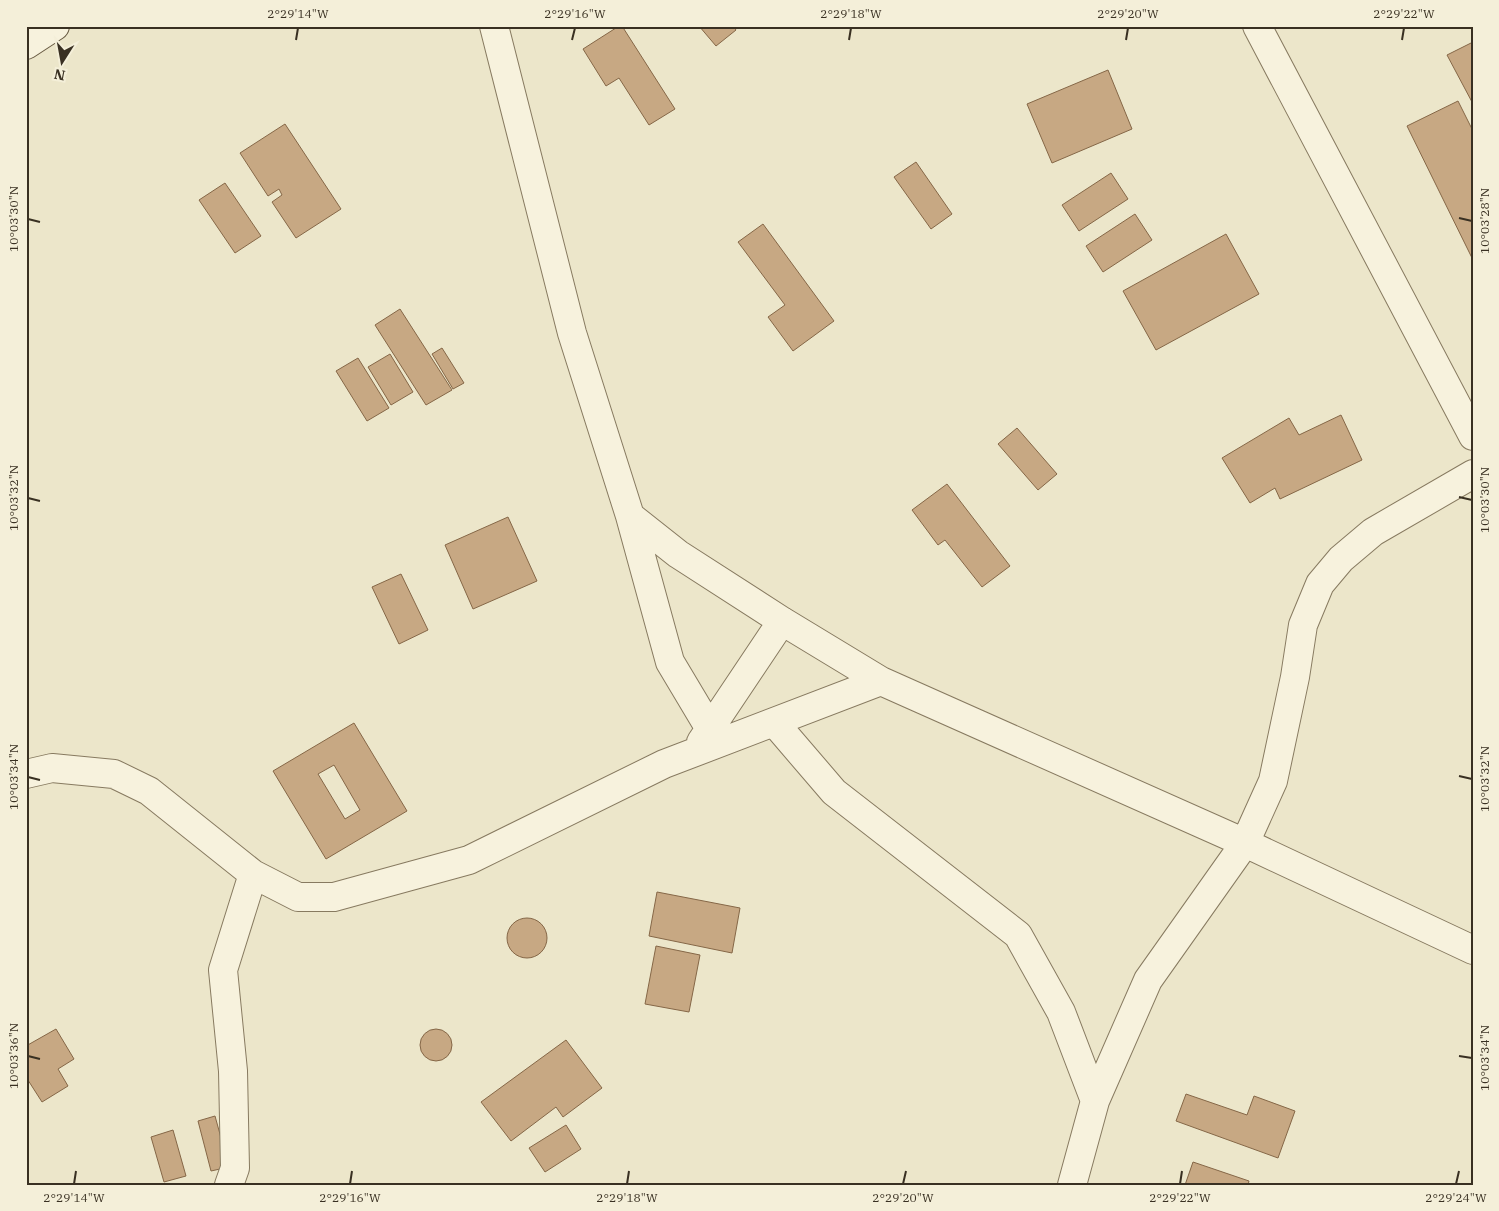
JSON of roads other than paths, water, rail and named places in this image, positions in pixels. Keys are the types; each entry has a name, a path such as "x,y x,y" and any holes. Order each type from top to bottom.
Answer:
{"street":[{"path":"26,45 55,26"},
{"path":"494,26 572,333 630,516 670,662 710,729"},
{"path":"1257,26 1473,436"},
{"path":"1072,1185 1096,1101 1148,980 1245,843 1273,782 1295,677 1303,625 1320,584 1341,559 1373,532 1473,474"},
{"path":"630,516 678,554 782,621 881,681 1245,843 1473,950"},
{"path":"694,752 782,621"},
{"path":"26,774 52,768 114,774 149,791 253,874 298,897 334,897 469,860 664,764 881,681"},
{"path":"774,722 834,792 1018,935 1060,1012 1096,1101"},
{"path":"229,1185 235,1168 233,1071 222,970 253,874"}]}
